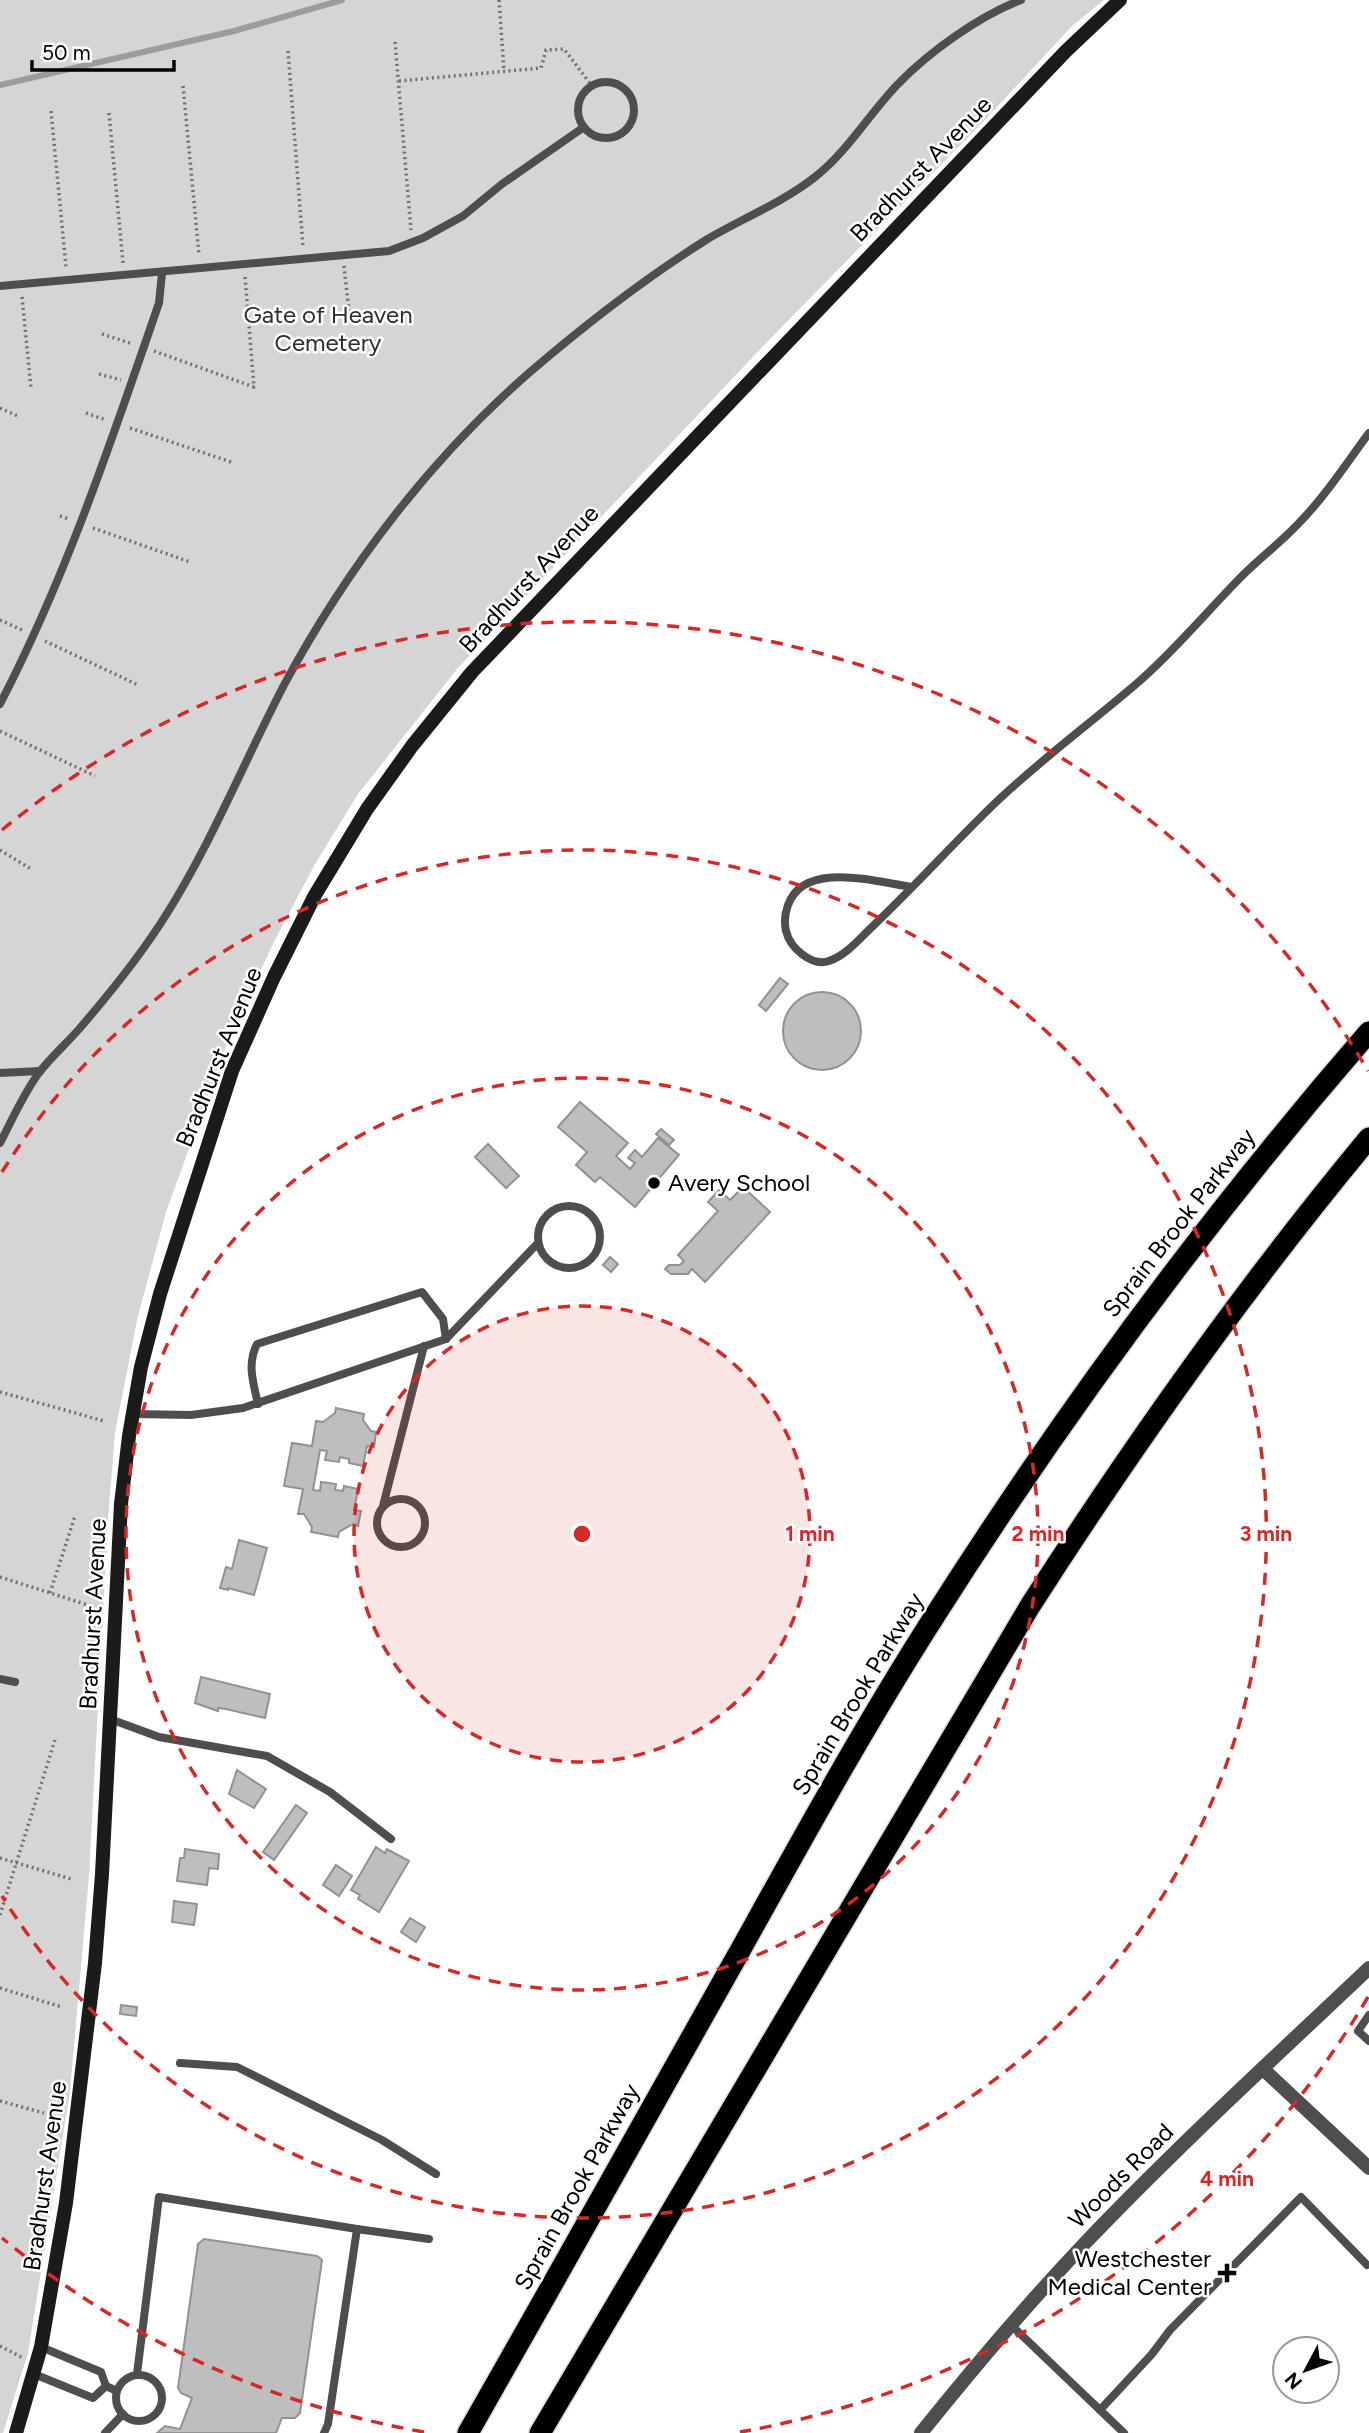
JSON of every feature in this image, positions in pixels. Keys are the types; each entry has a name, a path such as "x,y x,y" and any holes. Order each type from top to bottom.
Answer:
{"highway":[{"name":"Sprain Brook Parkway","path":"468,2433 830,1791 933,1618 1045,1448 1130,1329 1246,1178 1369,1032"},
{"path":"540,2433 1037,1594 1182,1381 1304,1218 1369,1138"}],"main road":[{"name":"Bradhurst Avenue","path":"16,2433 41,2347 66,2203 95,1963 107,1805 121,1504 141,1367 160,1294 232,1071 274,977 315,895 367,809 412,746 472,672 1066,51 1120,0"}],"street":[{"name":"Woods Road","path":"921,2433 1011,2325 1095,2233 1369,1968"},
{"path":"1263,2069 1369,2168"}],"lane":[{"path":"0,1143 40,1071 79,1030 144,949 200,858 285,684 344,585 377,537 473,426 528,374 618,299 734,223 816,177 898,84 927,58 970,28 1021,0"},
{"path":"605,81 624,88 634,104 633,118 628,128 608,138 591,134 584,127 578,108 582,96 592,86 605,81"},
{"path":"0,286 389,251 412,243 463,216 511,177 584,127"},
{"path":"0,704 34,636 106,460 159,303 162,273"},
{"path":"912,887 834,877 810,880 793,892 785,914 786,933 799,952 813,962 828,962 846,952 912,887 992,806 1079,729 1136,684 1194,628 1242,576 1298,524 1369,433"},
{"path":"0,1073 40,1071"},
{"path":"133,1414 191,1415 243,1408 446,1339 538,1244 540,1224 554,1210 563,1206 582,1209 596,1223 599,1233 599,1243 588,1261 569,1268 549,1261 538,1244"},
{"path":"258,1404 250,1369 252,1354 257,1344 422,1292 443,1319 446,1339"},
{"path":"383,1506 397,1498 413,1501 420,1506 426,1521 422,1537 409,1546 393,1546 386,1542 377,1529 377,1521 424,1346"},
{"path":"0,1679 15,1682"},
{"path":"110,1719 159,1737 267,1756 330,1792 391,1839"},
{"path":"1369,2015 1358,2031 1369,2041"},
{"path":"180,2063 237,2067 382,2140 436,2174"},
{"path":"137,2375 159,2197 429,2239"},
{"path":"1100,2410 1152,2354 1170,2330 1301,2197 1367,2265"},
{"path":"324,2433 328,2424 357,2229"},
{"path":"1011,2325 1124,2433"},
{"path":"41,2347 101,2372 106,2386 117,2391"},
{"path":"36,2370 93,2398 106,2386"},
{"path":"137,2375 145,2375 158,2384 162,2399 156,2413 144,2420 129,2418 123,2414 116,2401 117,2391 123,2380 137,2375"},
{"path":"105,2433 123,2414"}],"path":[{"path":"499,0 504,71"},
{"path":"395,42 412,243"},
{"path":"399,81 541,68 546,50 564,49 592,86"},
{"path":"288,51 304,260"},
{"path":"183,86 200,268"},
{"path":"51,111 68,280"},
{"path":"109,113 125,275"},
{"path":"343,257 350,321"},
{"path":"102,334 254,387 244,264"},
{"path":"20,284 31,388"},
{"path":"99,373 132,383"},
{"path":"0,408 20,417"},
{"path":"86,413 234,463"},
{"path":"60,516 190,562"},
{"path":"0,620 138,685"},
{"path":"0,731 95,776"},
{"path":"0,850 31,869"},
{"path":"0,1392 104,1421"},
{"path":"50,1593 75,1516"},
{"path":"0,1577 90,1606"},
{"path":"0,1915 55,1740"},
{"path":"0,1858 71,1880"},
{"path":"0,1988 62,2007"},
{"path":"0,2101 44,2113"},
{"path":"0,2346 36,2370"}],"green space":[{"name":"Gate of Heaven Cemetery","path":"0,0 1104,0 1072,26 457,669 358,794 315,864 273,944 228,1041 166,1212 137,1320 115,1433 89,1876 70,2091 28,2353 3,2433 0,2433"}],"building":[{"path":"780,978 788,984 766,1011 759,1005"},
{"path":"822,992 837,995 849,1004 858,1016 861,1031 858,1046 849,1058 837,1067 822,1070 807,1067 795,1058 786,1046 783,1031 786,1016 795,1004 807,995"},
{"path":"580,1102 628,1143 616,1156 630,1169 635,1163 628,1158 635,1150 642,1157 658,1138 679,1155 635,1207 600,1177 595,1182 576,1165 587,1152 558,1127"},
{"path":"661,1129 674,1140 669,1145 656,1134"},
{"path":"488,1144 519,1176 506,1188 475,1157"},
{"path":"743,1187 770,1212 705,1282 692,1269 688,1274 671,1274 665,1269 669,1265 680,1265 684,1261 678,1255 718,1211 708,1202 719,1190 730,1200"},
{"path":"610,1257 618,1264 611,1272 603,1265"},
{"path":"336,1408 364,1414 363,1420 371,1431 376,1432 374,1447 367,1446 363,1466 349,1463 349,1459 340,1457 339,1462 325,1460 327,1451 320,1450 313,1490 320,1491 321,1482 336,1484 335,1490 343,1491 344,1486 358,1489 354,1510 361,1511 358,1526 353,1524 339,1532 338,1537 311,1532 312,1527 304,1514 298,1514 303,1489 284,1486 292,1443 312,1446 316,1421 323,1422 335,1413"},
{"path":"239,1540 267,1548 254,1595 220,1588 226,1567 232,1569"},
{"path":"201,1677 270,1694 265,1718 226,1709 218,1708 218,1711 195,1703"},
{"path":"237,1770 266,1789 254,1808 229,1794"},
{"path":"296,1805 307,1813 274,1860 263,1852"},
{"path":"376,1847 385,1853 387,1849 409,1861 379,1912 358,1899 360,1895 351,1890"},
{"path":"185,1849 219,1854 218,1869 209,1868 207,1885 177,1881 180,1858 184,1858"},
{"path":"336,1865 352,1876 339,1896 323,1885"},
{"path":"174,1901 197,1904 194,1925 172,1922"},
{"path":"410,1918 425,1927 416,1942 401,1932"},
{"path":"121,2005 137,2007 136,2016 120,2014"},
{"path":"204,2239 317,2256 322,2260 300,2413 295,2418 282,2418 276,2433 157,2433 165,2426 180,2429 192,2398 181,2393 178,2388 198,2244"}],"waterway":[{"path":"0,85 234,31 342,0"}],"place":[{"name":"Avery School","path":"654,1183"},
{"name":"Westchester Medical Center","path":"1227,2273"}]}
